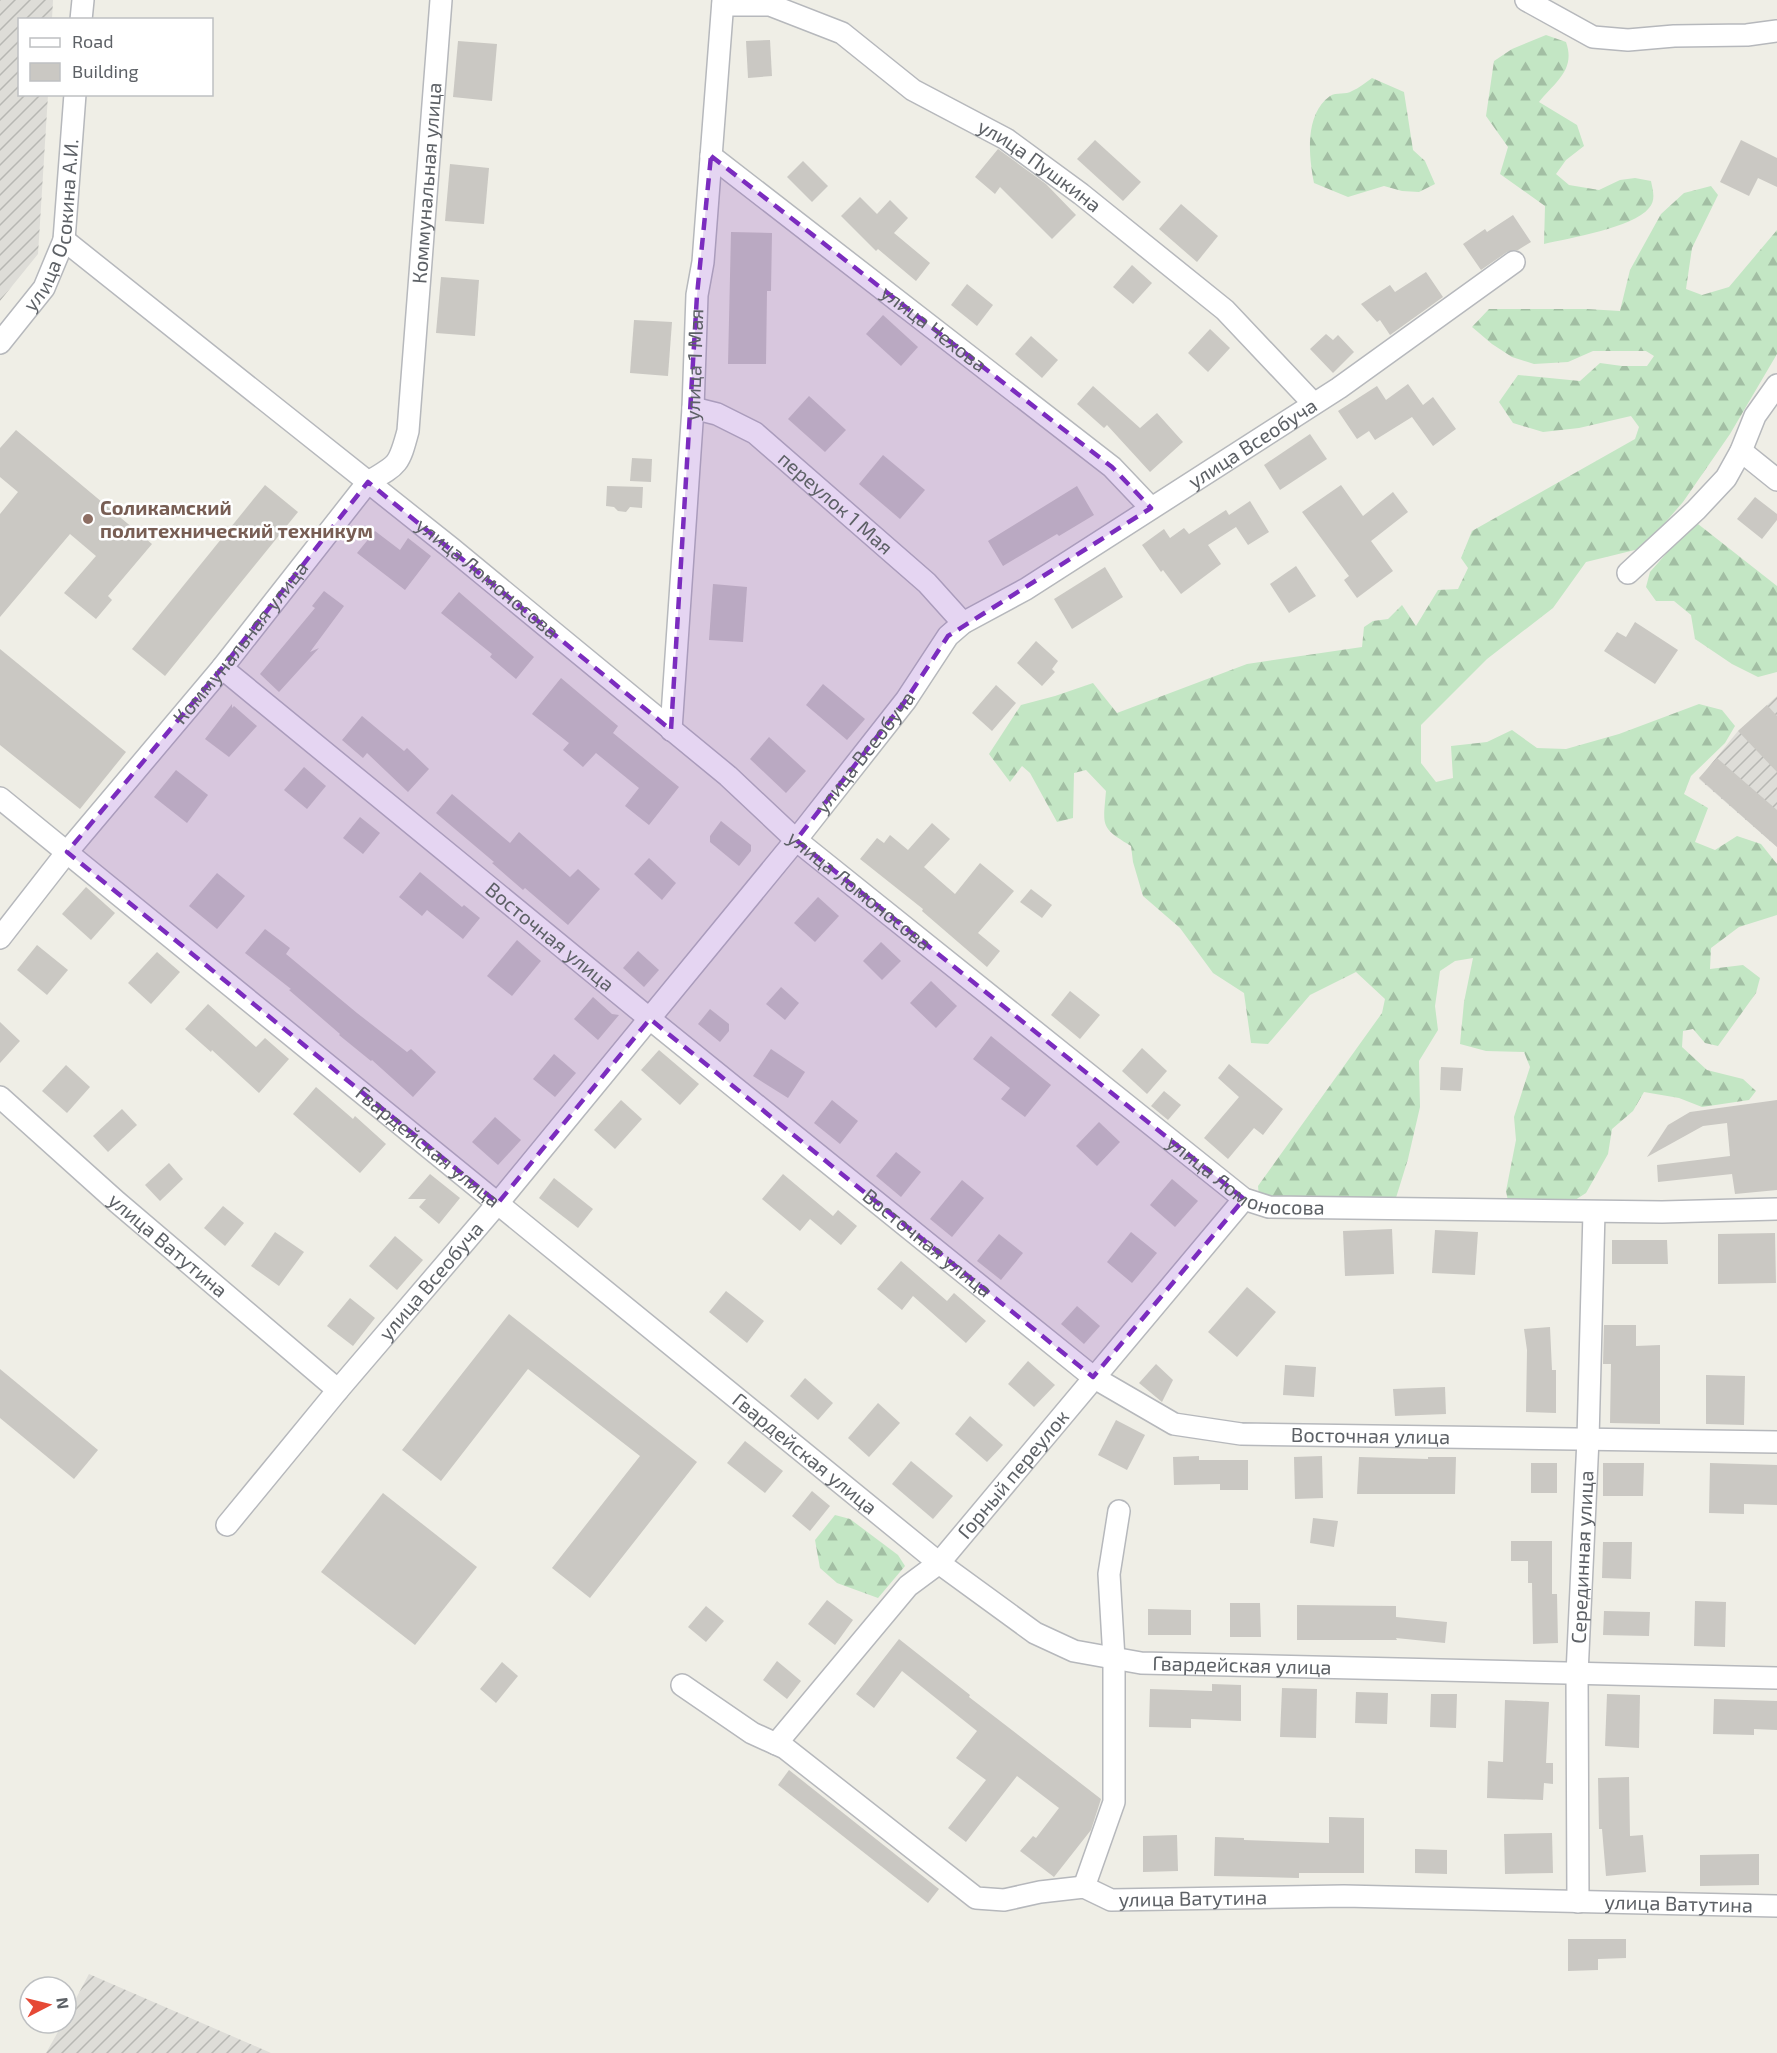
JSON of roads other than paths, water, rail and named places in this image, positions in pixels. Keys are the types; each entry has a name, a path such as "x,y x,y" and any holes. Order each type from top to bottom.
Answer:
{"street":[{"path":"81,18 83,0"},
{"name":"Коммунальная улица","path":"0,938 67,852 222,668 368,482 393,468 402,454 408,432 441,0"},
{"path":"1526,0 1593,37 1628,40 1748,35 1777,31"},
{"name":"улица 1 Мая","path":"671,730 693,408 697,295 703,262 723,3"},
{"name":"улица Пушкина","path":"723,3 770,5 842,33 913,90 1006,139 1082,194 1225,310 1313,403"},
{"name":"улица Осокина А.И.","path":"0,343 44,288 64,240 75,96"},
{"name":"улица Чехова","path":"711,156 1112,467 1151,508"},
{"name":"улица Ломоносова","path":"64,240 451,548 728,776 796,840 1244,1198 1269,1207 1594,1212 1777,1209"},
{"name":"улица Всеобуча","path":"227,1525 338,1390 498,1203 796,840 906,700 948,636 963,623 1026,589 1339,388 1514,262"},
{"path":"1628,573 1696,510 1726,478 1741,451 1755,416 1777,385"},
{"name":"переулок 1 Мая","path":"693,408 717,414 755,433 927,583 963,623"},
{"path":"1741,451 1777,480"},
{"name":"Восточная улица","path":"222,668 650,1019 1093,1377 1174,1424 1242,1434 1777,1442"},
{"name":"Гвардейская улица","path":"0,798 939,1563 1035,1633 1074,1652 1142,1663 1777,1678"},
{"name":"улица Ватутина","path":"0,1096 117,1202 338,1390"},
{"name":"Горный переулок","path":"776,1744 908,1586 939,1563 1244,1198"},
{"name":"Серединная улица","path":"1578,1902 1577,1674 1588,1439 1594,1212"},
{"path":"682,1685 752,1733 785,1748 976,1898 1004,1900 1040,1892 1084,1887 1114,1803 1114,1659 1109,1574 1119,1511"},
{"name":"улица Ватутина","path":"1084,1887 1111,1900 1344,1896 1777,1906"}],"place":[{"name":"Соликамский политехнический техникум","path":"88,519"}]}
